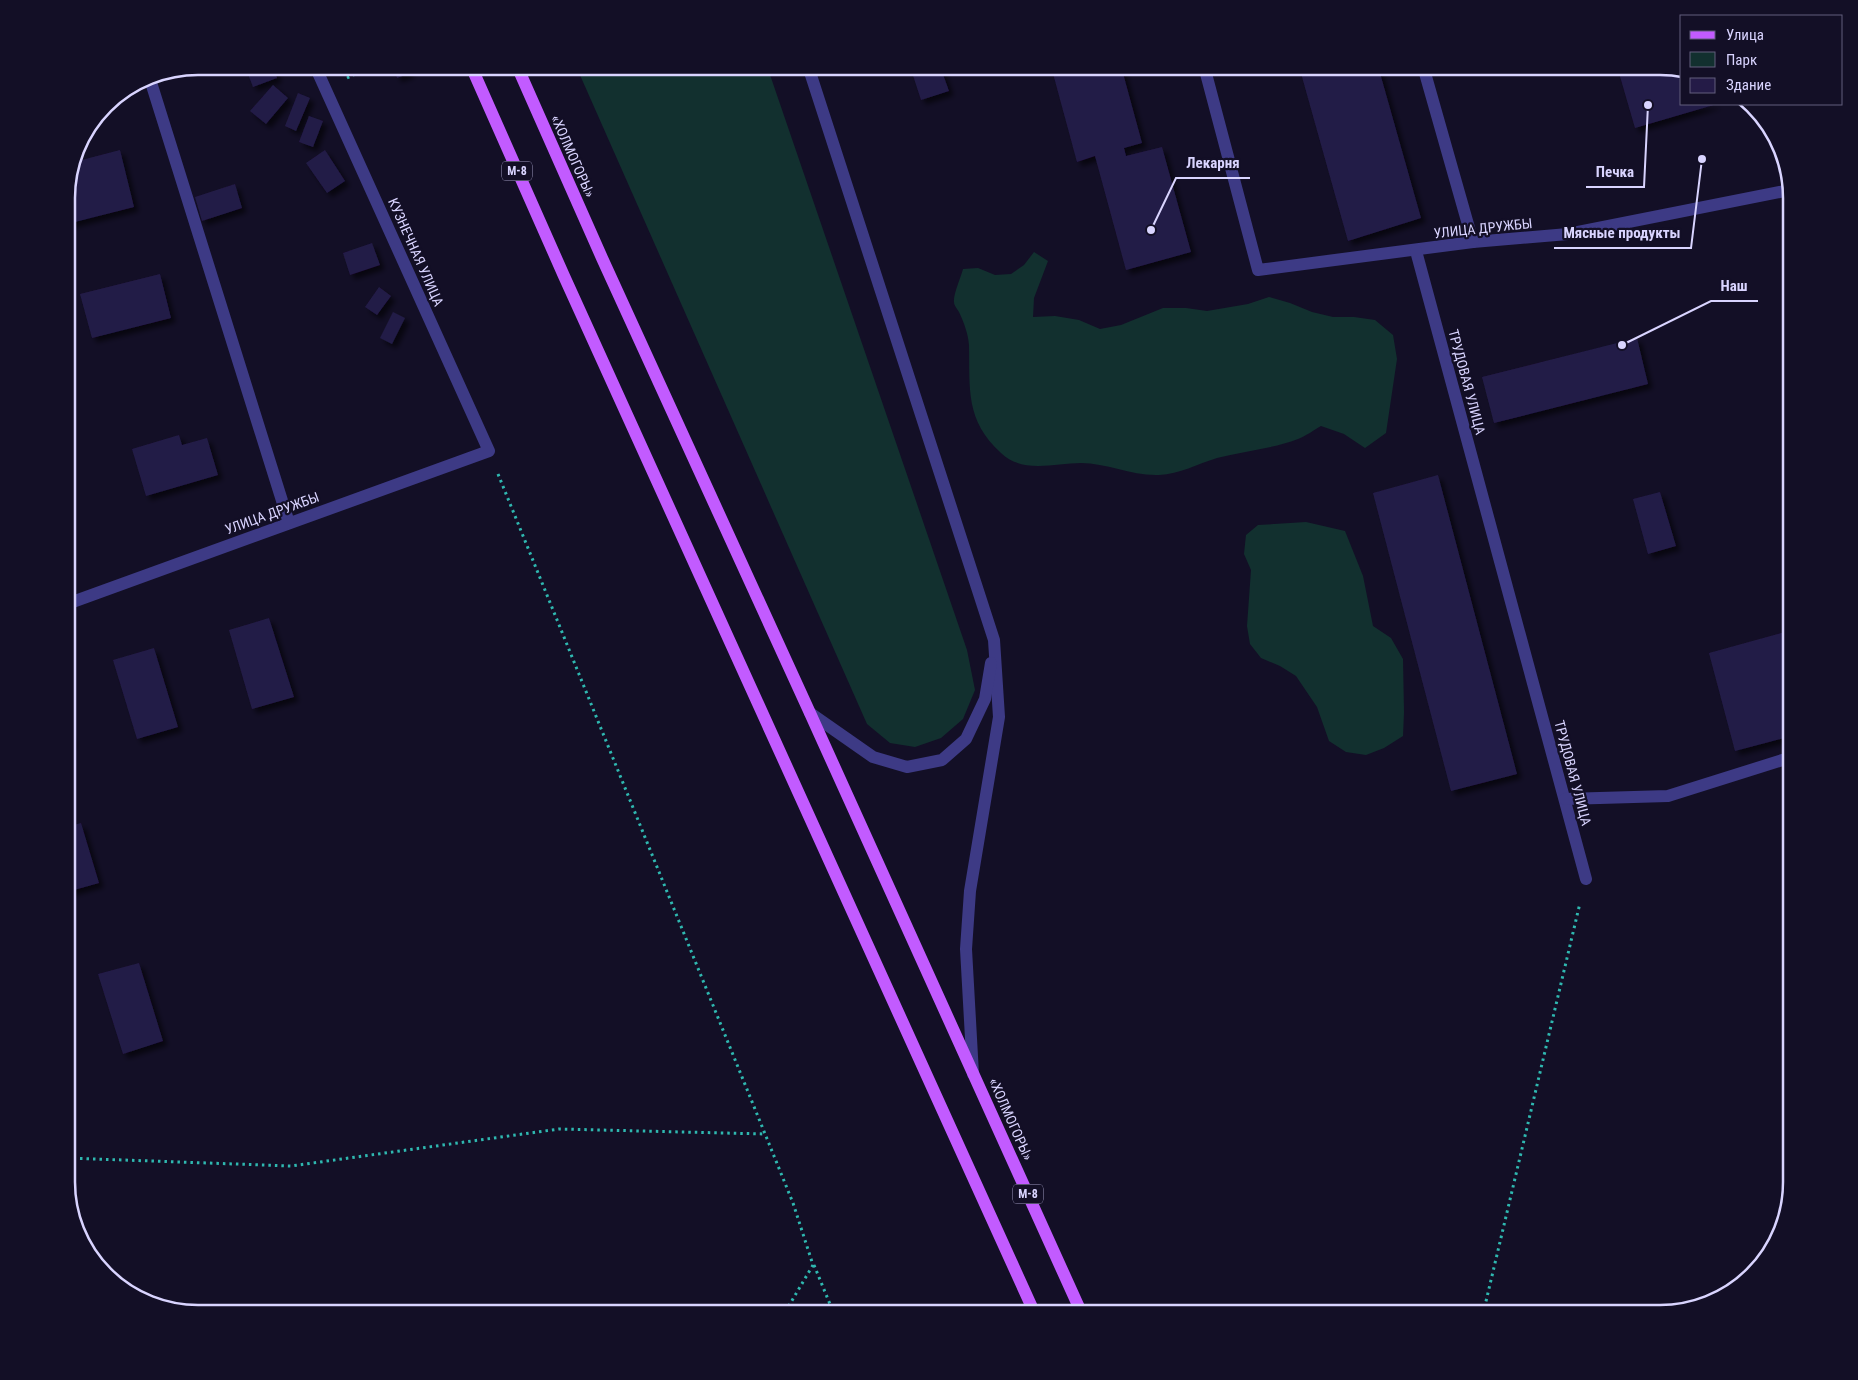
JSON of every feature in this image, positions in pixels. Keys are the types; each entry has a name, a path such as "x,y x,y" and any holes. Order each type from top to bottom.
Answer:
{"main road":[{"name":"М-8","path":"475,75 564,276 1031,1305"},
{"name":"«ХОЛМОГОРЫ»","path":"521,75 602,258 1078,1305"}],"street":[{"name":"КУЗНЕЧНАЯ УЛИЦА","path":"319,75 489,451"},
{"path":"811,75 994,640 999,717 970,891 966,949 973,1074"},
{"path":"1206,75 1258,270 1416,251"},
{"path":"1426,75 1473,242"},
{"path":"152,84 289,523"},
{"name":"УЛИЦА ДРУЖБЫ","path":"1416,251 1473,242 1568,234 1783,191"},
{"name":"ТРУДОВАЯ УЛИЦА","path":"1416,251 1586,878"},
{"name":"УЛИЦА ДРУЖБЫ","path":"75,601 489,451"},
{"path":"810,712 873,757 907,767 942,760 966,739 985,699 994,640"},
{"path":"1565,798 1668,796 1783,760"}],"path":[{"path":"489,451 793,1204 813,1265 830,1305"},
{"path":"1485,1305 1586,878"},
{"path":"75,1158 292,1166 559,1129 765,1134"},
{"path":"789,1305 813,1265"}],"green space":[{"path":"580,75 770,75 967,650 975,690 963,719 941,738 915,747 890,743 867,724"},
{"path":"1034,252 1048,261 1034,298 1033,317 1055,316 1079,320 1100,329 1121,325 1163,308 1186,308 1207,311 1248,304 1269,297 1333,317 1375,320 1393,335 1397,359 1386,433 1365,448 1344,434 1321,426 1298,439 1268,448 1217,458 1181,471 1159,475 1139,474 1100,465 1081,463 1029,465 1010,459 989,441 975,416 970,390 968,336 963,320 954,304 954,299 963,269 978,268 995,275 1011,274 1024,265"},
{"path":"1306,522 1345,531 1363,576 1373,626 1391,638 1403,659 1403,736 1384,748 1366,755 1346,752 1329,741 1317,707 1296,676 1280,666 1261,658 1250,644 1247,626 1251,570 1244,554 1246,535 1258,525"}],"building":[{"path":"248,75 276,75 277,78 253,87"},
{"path":"913,75 943,75 949,91 921,100"},
{"path":"1053,75 1123,75 1142,143 1124,148 1126,156 1162,147 1191,252 1126,270 1095,156 1077,162"},
{"path":"1302,75 1381,75 1421,218 1348,241"},
{"path":"1620,75 1680,76 1680,105 1714,105 1635,128"},
{"path":"273,85 288,98 266,124 250,111"},
{"path":"298,93 310,98 296,131 285,126"},
{"path":"309,116 323,121 313,147 299,142"},
{"path":"120,150 134,207 75,222 75,190 81,160"},
{"path":"325,150 345,181 327,193 306,163"},
{"path":"235,184 242,208 202,221 195,197"},
{"path":"372,243 380,265 350,275 343,253"},
{"path":"160,274 171,318 92,338 80,294"},
{"path":"379,287 391,296 377,315 365,307"},
{"path":"393,312 405,318 392,344 380,338"},
{"path":"1637,338 1648,384 1494,423 1482,377"},
{"path":"179,435 182,445 207,438 218,475 146,496 132,449"},
{"path":"1438,475 1517,774 1451,791 1373,493"},
{"path":"1660,492 1676,546 1648,554 1633,499"},
{"path":"269,618 294,697 252,709 229,630"},
{"path":"1783,632 1783,738 1735,751 1709,653"},
{"path":"154,648 178,727 137,739 113,660"},
{"path":"81,823 99,883 75,890 75,825"},
{"path":"139,963 163,1041 123,1054 98,974"}],"place":[{"name":"Печка","path":"1648,105"},
{"name":"Мясные продукты","path":"1702,159"},
{"name":"Лекарня","path":"1151,230"},
{"name":"Наш","path":"1622,345"}]}
